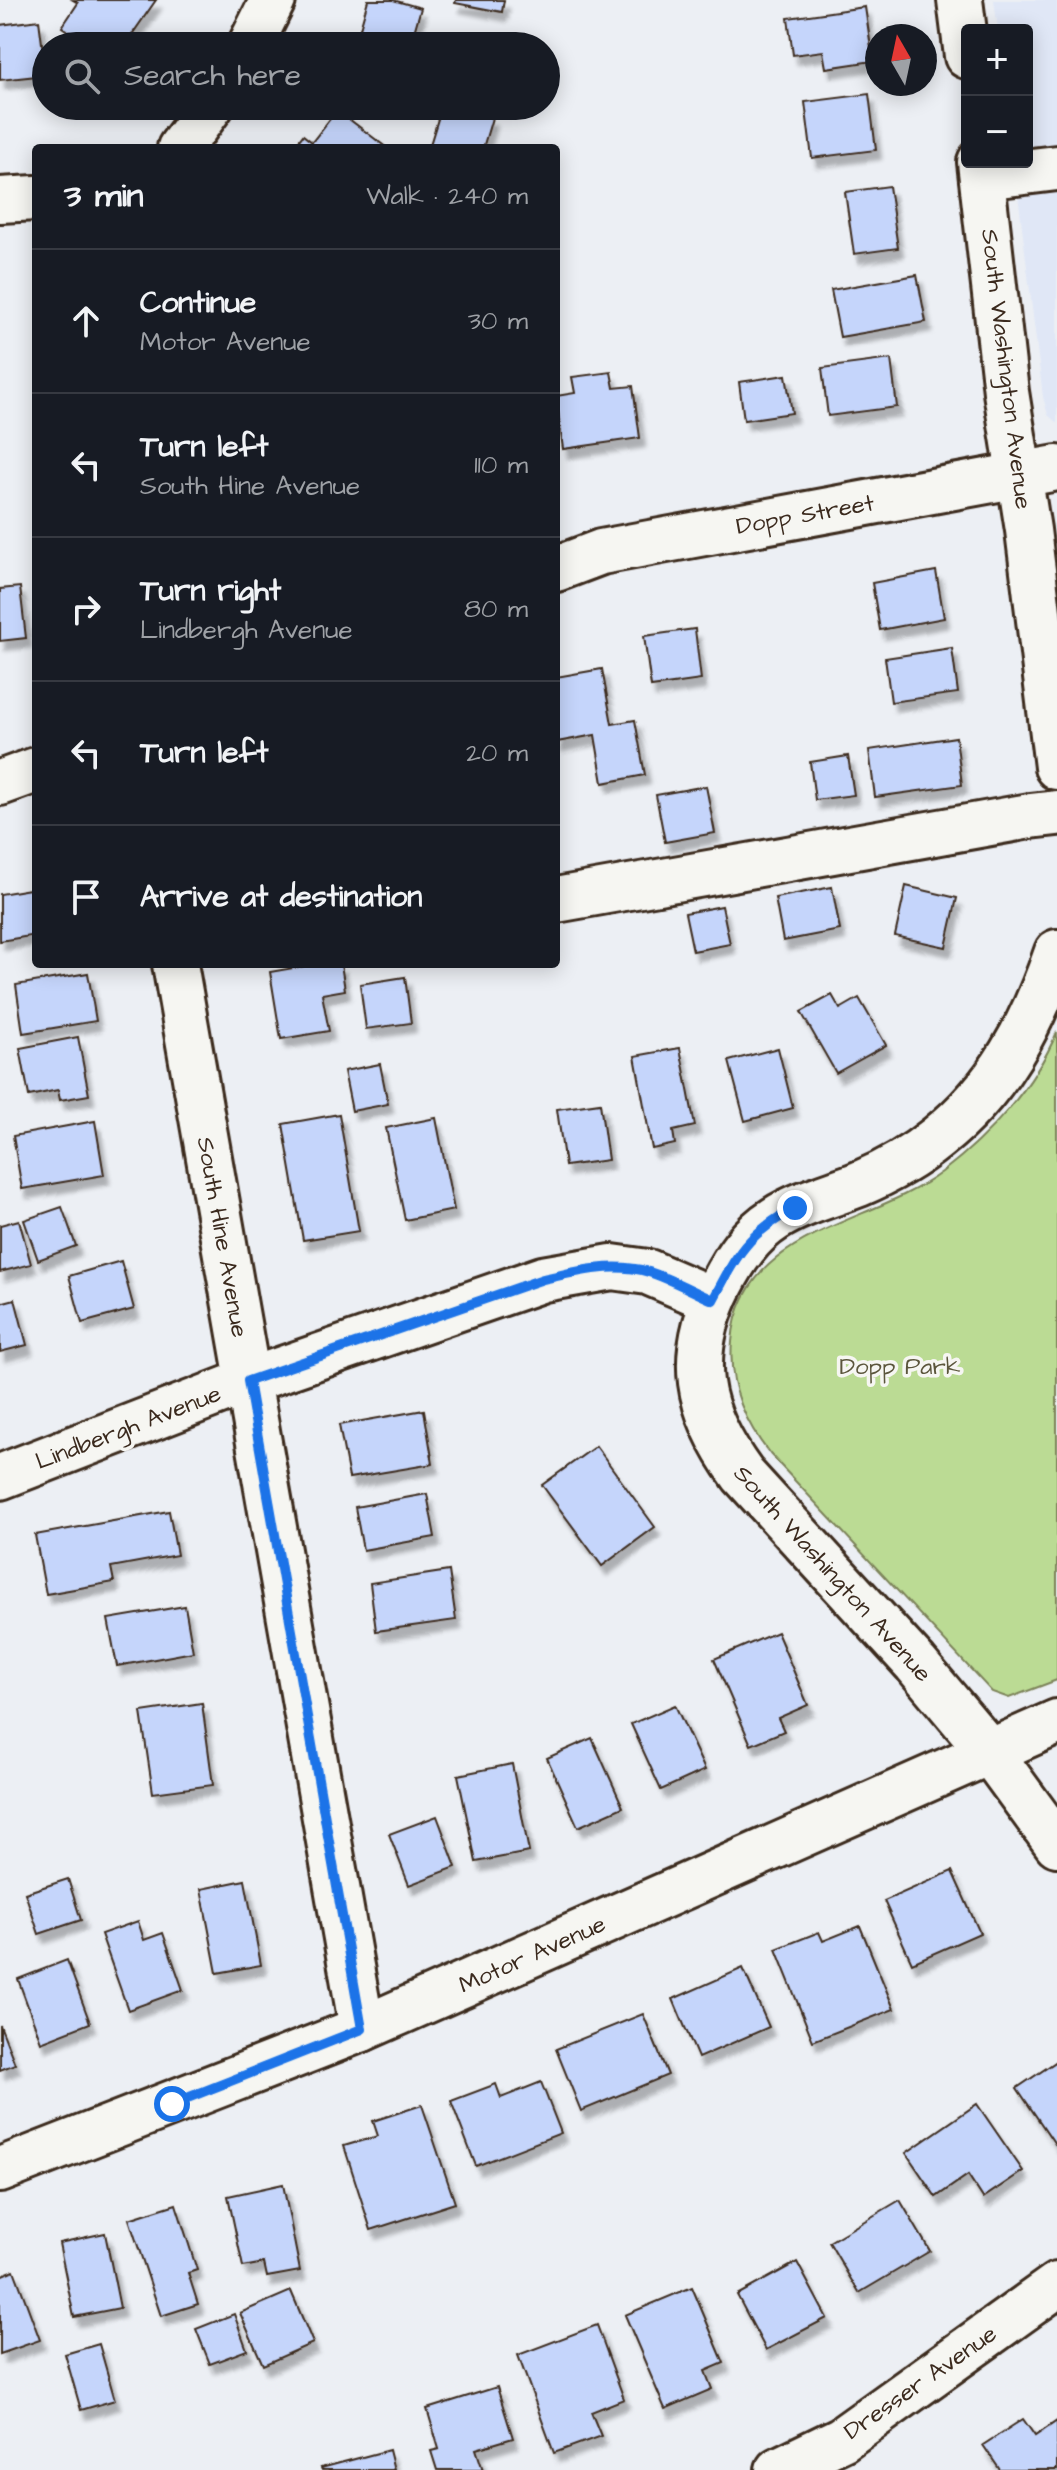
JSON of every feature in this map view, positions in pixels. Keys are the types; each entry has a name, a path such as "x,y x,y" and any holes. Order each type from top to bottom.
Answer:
{"street":[{"path":"257,32 273,0"},
{"path":"960,0 963,24"},
{"path":"183,144 201,120"},
{"path":"981,169 1057,168"},
{"name":"South Washington Avenue","path":"981,169 1038,472 1057,767"},
{"path":"0,200 32,198"},
{"name":"Dopp Street","path":"560,567 601,552 1038,472"},
{"path":"0,783 32,771"},
{"path":"560,899 1057,813"},
{"name":"South Washington Avenue","path":"1057,952 1040,1002 1007,1062 983,1094 961,1117 911,1155 863,1182 795,1208 774,1220 736,1256 713,1300 700,1344 700,1382 707,1415 723,1448 743,1475 916,1664 989,1751 1057,1844"},
{"name":"South Hine Avenue","path":"182,968 248,1381 362,2029"},
{"name":"Lindbergh Avenue","path":"0,1477 248,1381 543,1279 612,1267 648,1272 713,1300"},
{"name":"Motor Avenue","path":"0,2170 362,2029 1057,1722"},
{"name":"Dresser Avenue","path":"778,2470 842,2439 1057,2285"}],"shaded area":[{"path":"994,0 1057,0 1057,423 1048,415 1043,397 1015,168 1033,168 1033,24 997,24"}],"green space":[{"name":"Dopp Park","path":"1057,1032 1057,1680 1009,1698 992,1692 770,1454 745,1415 735,1388 732,1342 740,1305 758,1276 783,1253 813,1235 913,1190 942,1172 977,1143 1023,1091"}],"building":[{"path":"73,0 156,0 134,32 69,32 62,27 78,3"},
{"path":"368,0 393,0 421,8 414,32 359,32"},
{"path":"456,0 504,0 502,12 455,3"},
{"path":"865,7 868,24 865,24 865,62 826,68 823,51 793,55 788,18"},
{"path":"39,20 41,32 32,32 32,77 0,80 0,25"},
{"path":"869,96 876,150 812,158 805,102"},
{"path":"329,120 350,120 382,144 296,144 303,135 312,142"},
{"path":"438,120 491,120 484,144 430,144"},
{"path":"889,186 898,248 854,254 845,192"},
{"path":"917,275 926,322 840,337 831,290"},
{"path":"891,359 897,407 828,416 822,368"},
{"path":"611,372 614,388 633,386 640,438 563,449 560,395 575,393 572,377"},
{"path":"786,375 792,413 744,420 739,382"},
{"path":"936,571 944,618 880,630 872,583"},
{"path":"20,587 26,638 0,641 0,589"},
{"path":"695,629 701,680 651,687 644,636"},
{"path":"952,648 958,693 891,702 885,658"},
{"path":"602,669 612,724 635,720 645,775 603,783 595,735 560,741 560,676"},
{"path":"956,737 962,785 875,797 869,750"},
{"path":"848,756 854,795 815,800 810,762"},
{"path":"706,786 715,833 665,842 656,795"},
{"path":"906,886 957,898 946,947 895,936"},
{"path":"832,887 840,930 783,941 775,898"},
{"path":"32,889 32,936 0,941 0,894"},
{"path":"722,906 730,944 693,951 685,913"},
{"path":"293,968 342,968 345,990 322,994 329,1031 281,1039 270,972"},
{"path":"88,973 96,1021 23,1033 16,985"},
{"path":"405,977 411,1023 366,1029 360,984"},
{"path":"832,995 840,1009 859,998 886,1045 836,1073 801,1012"},
{"path":"78,1037 89,1095 60,1100 58,1090 29,1096 20,1048"},
{"path":"680,1048 695,1126 673,1131 675,1144 652,1149 635,1056"},
{"path":"778,1048 793,1108 745,1121 729,1061"},
{"path":"380,1064 388,1104 352,1111 344,1071"},
{"path":"600,1103 608,1160 565,1166 557,1109"},
{"path":"339,1114 359,1231 303,1240 283,1124"},
{"path":"436,1118 454,1210 405,1220 386,1128"},
{"path":"95,1121 104,1175 22,1189 13,1136"},
{"path":"62,1207 76,1246 38,1260 24,1220"},
{"path":"19,1220 31,1264 0,1272 0,1225"},
{"path":"121,1261 134,1309 82,1323 69,1276"},
{"path":"15,1299 27,1345 0,1352 0,1303"},
{"path":"424,1410 433,1464 349,1478 339,1425"},
{"path":"596,1446 655,1527 602,1566 542,1485"},
{"path":"427,1494 435,1537 363,1550 355,1507"},
{"path":"169,1511 177,1555 111,1567 114,1582 46,1594 35,1535"},
{"path":"449,1571 456,1620 376,1631 370,1583"},
{"path":"185,1606 193,1652 117,1666 108,1619"},
{"path":"777,1632 808,1705 778,1718 784,1731 751,1745 714,1659"},
{"path":"202,1703 213,1785 153,1793 141,1712"},
{"path":"675,1705 705,1770 661,1790 631,1724"},
{"path":"592,1738 623,1807 578,1827 547,1758"},
{"path":"512,1764 529,1852 476,1862 458,1775"},
{"path":"437,1816 456,1867 409,1885 389,1834"},
{"path":"952,1871 980,1933 912,1963 884,1901"},
{"path":"68,1879 81,1920 39,1934 25,1893"},
{"path":"245,1880 261,1965 217,1973 201,1889"},
{"path":"138,1921 144,1940 163,1933 183,1990 128,2010 101,1934"},
{"path":"860,1926 894,2009 813,2041 776,1949 819,1932 823,1941"},
{"path":"67,1960 90,2023 41,2042 18,1979"},
{"path":"743,1968 769,2027 698,2058 673,1999"},
{"path":"643,2014 668,2075 581,2111 556,2049"},
{"path":"0,2025 15,2064 0,2070"},
{"path":"1057,2061 1057,2143 1055,2144 1017,2088"},
{"path":"541,2082 561,2133 476,2166 451,2101 496,2084 501,2098"},
{"path":"977,2104 1023,2171 983,2198 968,2175 936,2197 906,2153"},
{"path":"422,2105 455,2203 371,2230 344,2146 378,2136 373,2121"},
{"path":"283,2184 300,2271 267,2277 264,2263 243,2267 228,2196"},
{"path":"900,2200 930,2251 859,2293 829,2242"},
{"path":"176,2204 197,2270 188,2273 198,2304 161,2316 129,2219"},
{"path":"105,2233 120,2308 74,2317 59,2243"},
{"path":"797,2262 827,2318 766,2350 737,2295"},
{"path":"14,2270 40,2340 0,2354 0,2276"},
{"path":"692,2287 724,2363 705,2371 712,2389 665,2409 625,2315"},
{"path":"291,2291 313,2343 263,2365 240,2313"},
{"path":"234,2314 247,2350 210,2364 196,2329"},
{"path":"597,2325 624,2399 591,2412 601,2436 554,2453 518,2355"},
{"path":"99,2344 115,2400 81,2410 65,2354"},
{"path":"497,2387 513,2438 476,2449 483,2470 437,2470 431,2451 439,2449 427,2409"},
{"path":"1023,2419 1035,2436 1057,2421 1057,2470 1000,2470 983,2445"},
{"path":"389,2450 394,2470 321,2468"}],"route":[{"path":"172,2104 362,2029 248,1381 543,1279 579,1271 612,1267 648,1272 713,1300 736,1256 753,1237 795,1208"}]}
